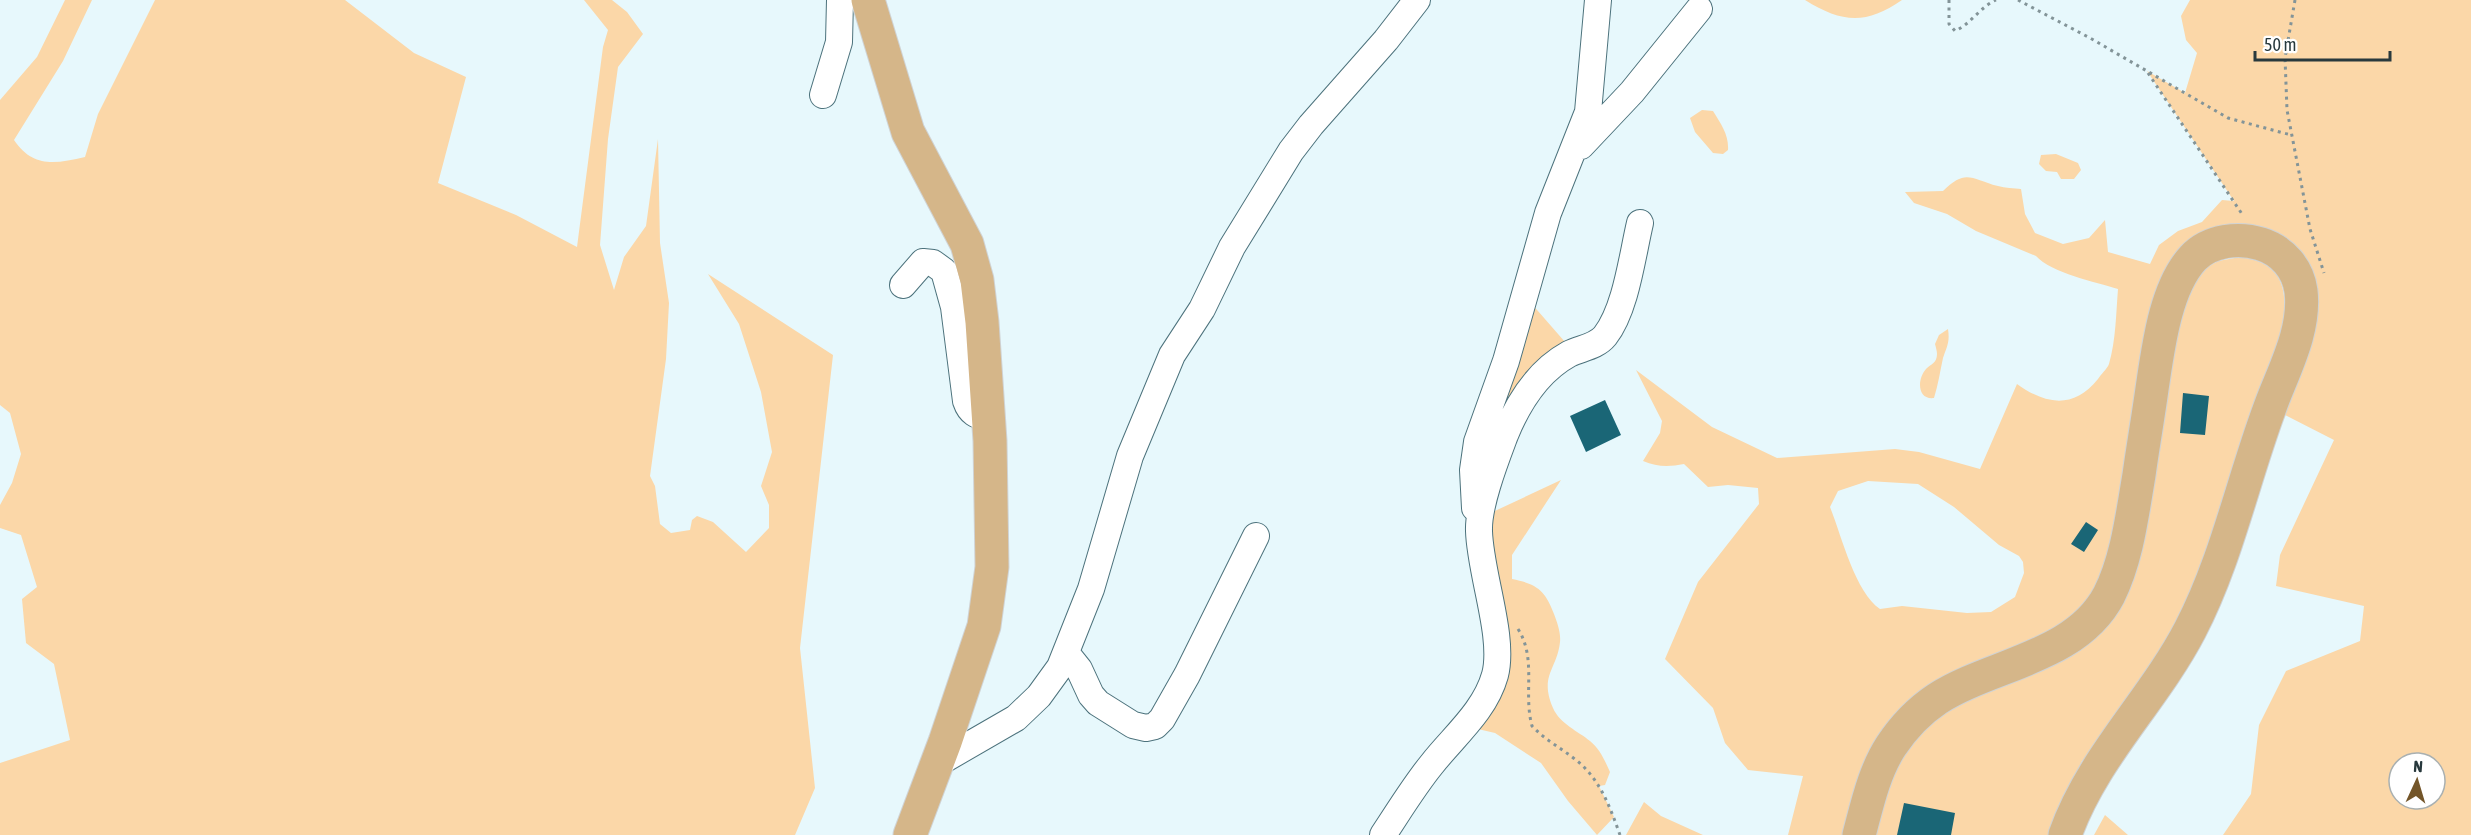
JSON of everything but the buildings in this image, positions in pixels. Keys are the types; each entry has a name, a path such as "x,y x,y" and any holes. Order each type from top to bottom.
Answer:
{"main road":[{"path":"868,0 908,132 967,244 977,280 982,322 993,512 992,567 984,626 938,763 910,835"},
{"path":"1859,835 1876,779 1887,753 1921,711 1954,690 2047,649 2081,629 2101,608 2112,587 2126,548 2160,340 2176,286 2193,258 2208,246 2234,241 2260,244 2286,259 2299,283 2301,312 2294,343 2269,409 2221,557 2194,622 2168,668 2098,767 2080,799 2065,835"}],"street":[{"path":"823,95 839,42 840,0"},
{"path":"938,763 1021,714 1049,683 1067,654 1100,559 1130,456 1172,355 1202,309 1232,247 1291,151 1418,0"},
{"path":"1383,835 1426,771 1475,714 1494,677 1497,644 1473,483 1477,442 1506,362 1548,213 1588,112 1598,0"},
{"path":"1572,154 1632,92 1699,9"},
{"path":"1479,529 1500,449 1513,418 1531,388 1551,366 1569,354 1599,342 1611,327 1621,301 1640,223"},
{"path":"903,285 923,262 933,263 944,270 954,307 966,401 969,409 976,415 988,418"},
{"path":"1067,654 1098,703 1133,725 1146,728 1155,726 1162,719 1182,684 1256,536"}],"path":[{"path":"1949,0 1949,24 1955,31 1964,27 1986,6 1996,0"},
{"path":"2018,0 2228,118 2291,135"},
{"path":"2295,0 2286,41 2284,80 2291,135 2310,229 2326,277"},
{"path":"2147,71 2211,165 2260,244"},
{"path":"1514,623 1527,646 1529,657 1527,698 1532,726 1577,761 1592,776 1603,793 1620,835"}],"shaded area":[{"path":"65,0 92,0 63,61 14,140 21,149 37,160 54,162 85,157 98,114 155,0 345,0 414,53 466,77 438,183 516,215 577,247 603,47 608,30 584,0 612,0 627,12 643,34 618,67 608,139 600,245 614,290 624,257 646,226 658,139 660,243 669,303 666,359 650,476 655,486 660,524 671,533 690,530 692,520 697,516 713,522 746,552 769,528 769,505 761,486 772,452 761,392 739,324 708,274 833,355 800,648 815,788 795,835 0,835 0,763 70,740 54,664 26,643 22,599 37,587 21,535 0,528 0,505 12,483 21,454 10,413 0,405 0,100 37,57"},
{"path":"1805,0 1902,0 1877,14 1854,18 1831,13"},
{"path":"2190,0 2471,0 2471,835 2223,835 2251,794 2259,725 2286,671 2360,641 2364,606 2276,586 2280,555 2334,440 2281,413 2308,269 2195,240 2107,569 2076,617 1948,681 1847,835 1788,835 1803,776 1748,770 1725,743 1713,708 1665,659 1698,582 1759,504 1758,488 1728,485 1708,487 1684,464 1663,466 1643,461 1660,433 1662,421 1636,370 1712,427 1777,458 1895,449 1919,452 1980,469 2017,384 2039,396 2059,401 2079,395 2089,389 2105,370 2109,364 2113,346 2118,289 2052,267 2036,256 1976,231 1947,214 1914,203 1905,192 1943,191 1963,177 1975,178 2001,187 2021,189 2025,214 2035,233 2063,244 2089,238 2105,220 2108,252 2150,264 2159,245 2178,231 2202,222 2222,200 2234,201 2147,71 2185,93 2197,53 2186,40 2181,16","holes":["1868,481 1918,484 1954,507 1999,545 2019,556 2023,562 2024,573 2015,597 1991,612 1967,613 1902,606 1880,609 1871,601 1856,577 1830,507 1838,491"]},
{"path":"1702,110 1713,111 1724,130 1728,150 1723,154 1713,153 1695,132 1690,118"},
{"path":"2056,154 2078,163 2081,170 2074,179 2061,179 2057,172 2046,171 2039,164 2041,155"},
{"path":"2240,257 2256,261 2277,275 2284,296 2282,338 2194,600 2092,751 2082,761 2053,835 1869,835 1886,779 1924,720 2111,618 2127,595 2138,560 2170,353 2188,291 2209,266 2218,261"},
{"path":"1524,295 1565,342 1579,350 1544,372 1482,517 1561,480 1512,555 1512,579 1528,583 1539,589 1551,606 1560,639 1548,680 1549,697 1556,714 1597,748 1610,772 1605,785 1599,786 1614,817 1597,835 1568,801 1541,763 1495,733 1465,726 1494,677 1474,501"},
{"path":"1948,329 1948,344 1934,398 1928,398 1924,396 1920,388 1921,378 1936,359 1935,344 1939,335"},
{"path":"1644,802 1661,816 1703,835 1626,835"},
{"path":"2105,815 2128,835 2094,835"}]}
